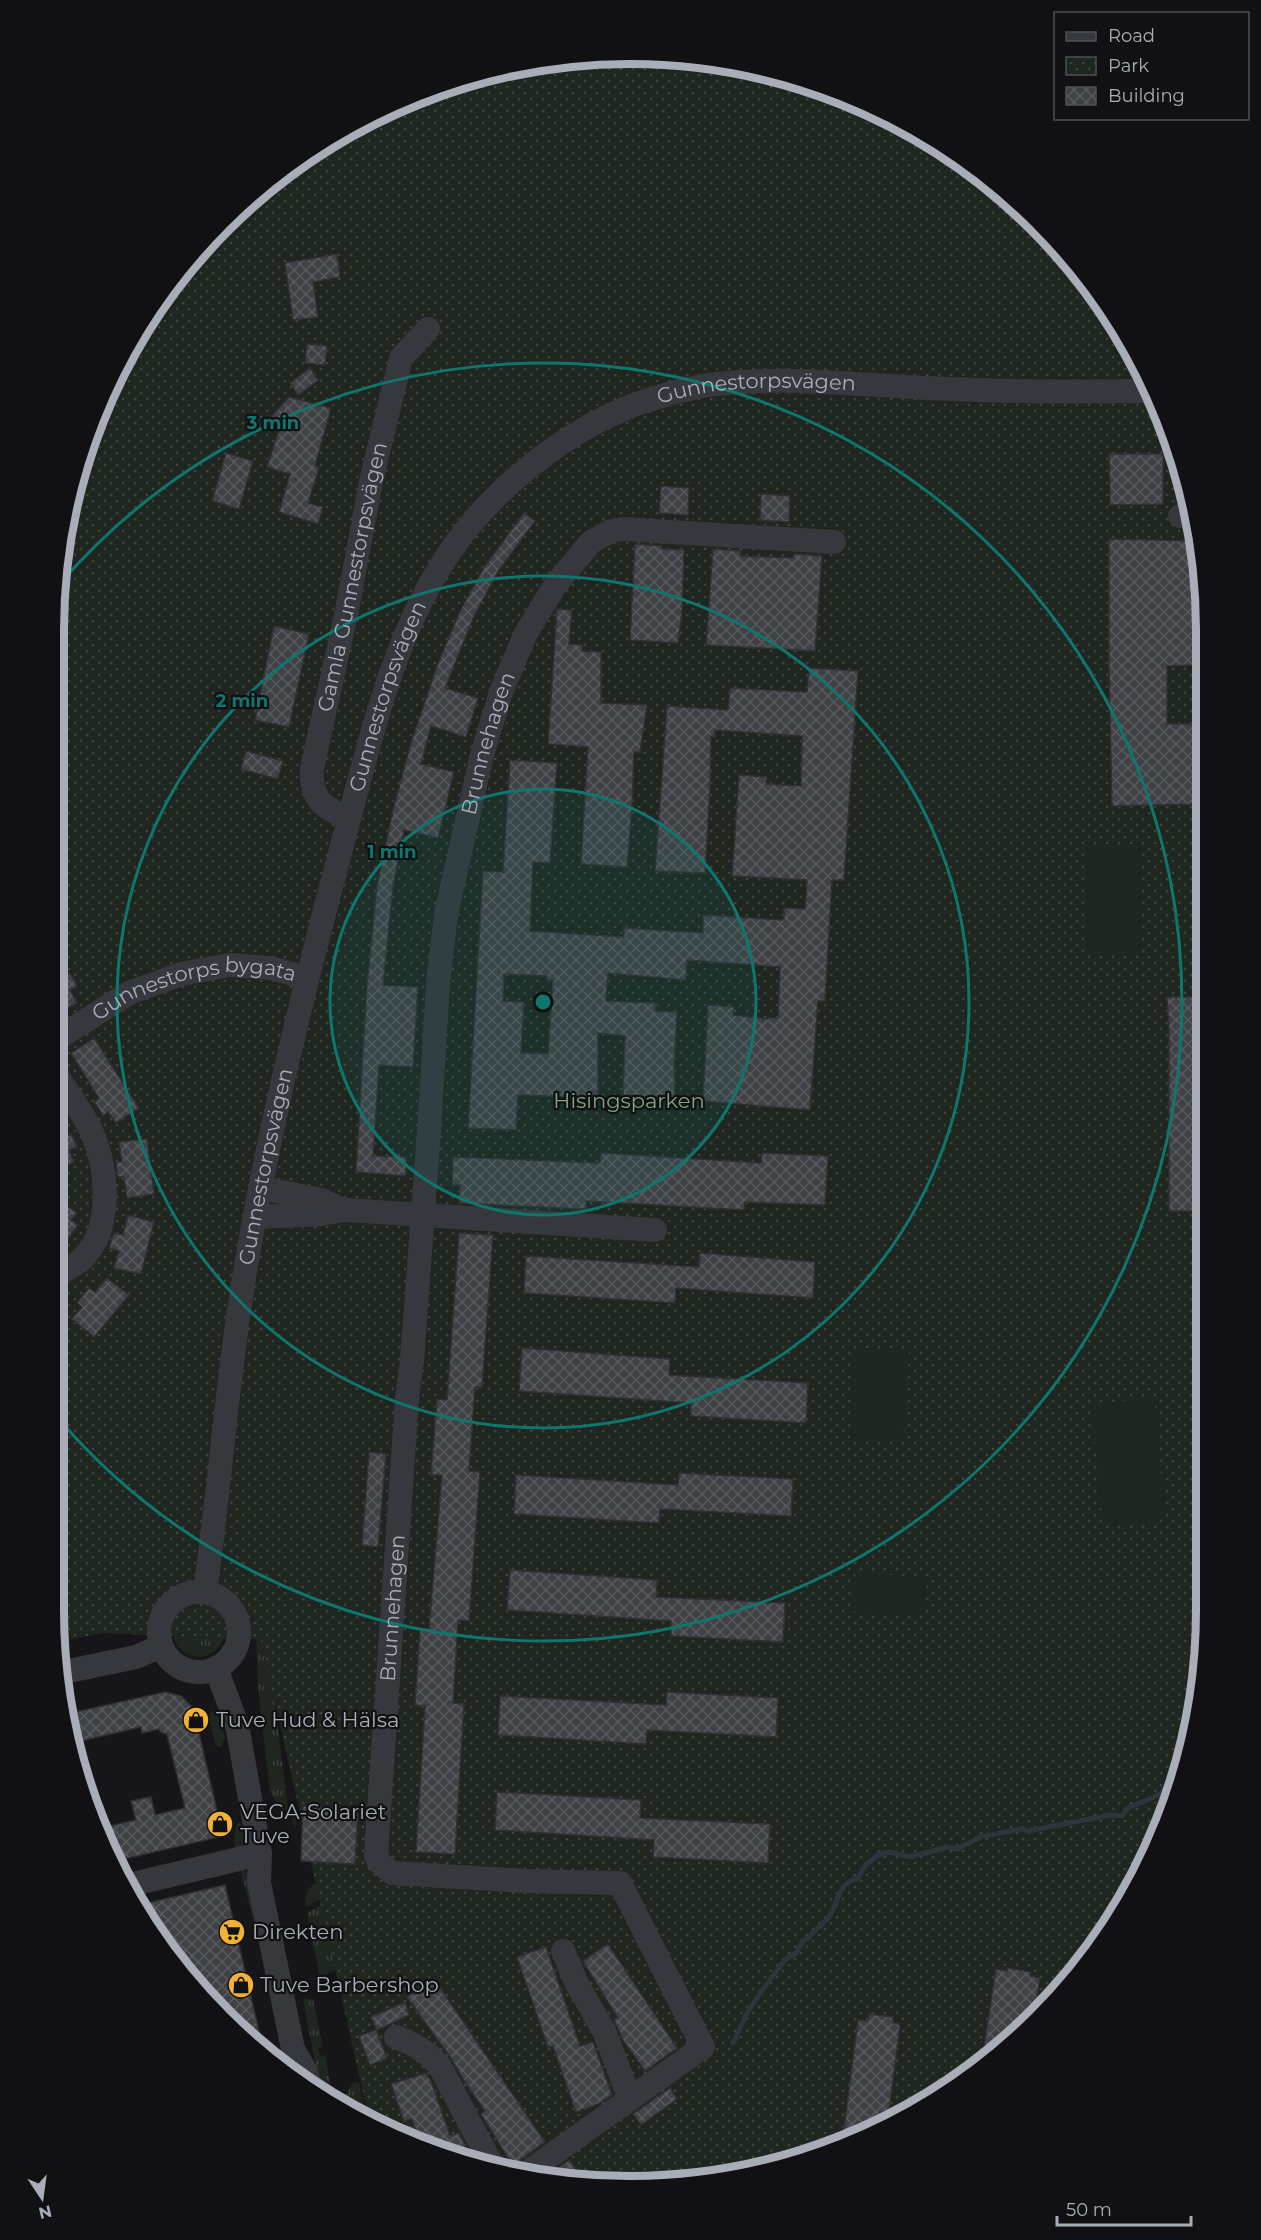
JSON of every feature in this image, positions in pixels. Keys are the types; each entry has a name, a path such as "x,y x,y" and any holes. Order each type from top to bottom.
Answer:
{"street":[{"name":"Gamla Gunnestorpsvägen","path":"349,818 336,813 320,802 314,793 311,781 312,768 346,615 372,476 401,358 428,329"},
{"name":"Gunnestorpsvägen","path":"205,1592 244,1274 307,978 376,720 405,637 449,552 490,502 521,473 597,422 634,405 673,393 713,384 748,382 822,382 996,391 1143,391"},
{"name":"Brunnehagen","path":"630,2099 703,2046 620,1883 526,1881 392,1873 378,1861 376,1854 407,1399 429,1132 438,983 446,914 482,755 501,692 526,633 556,584 591,542 611,531 623,529 834,543"},
{"name":"Gunnestorps bygata","path":"64,1034 129,993 181,974 230,965 271,968 307,978"},
{"path":"64,1086 88,1124 95,1140 103,1178 105,1209 104,1218 89,1250 81,1260 64,1270"},
{"path":"261,1188 321,1200 344,1210"},
{"path":"256,1217 322,1214 344,1210 655,1230"},
{"path":"190,1592 205,1592 216,1596 230,1606 238,1621 236,1647 232,1655 216,1668 203,1672 185,1670 171,1661 161,1646 158,1629 168,1605 190,1592"},
{"path":"68,1671 136,1657 161,1646"},
{"path":"216,1668 237,1725 260,1854 273,1881 308,2047 304,2072"},
{"path":"135,1883 260,1854"},
{"path":"534,2167 630,2099 604,2031 577,1984 563,1951"},
{"path":"396,2037 428,2052 438,2065 487,2157"}],"green space":[{"name":"Hisingsparken","path":"630,64 704,69 741,75 812,95 881,123 914,140 975,181 1031,230 1080,286 1101,316 1138,380 1153,414 1177,484 1192,557 1196,630 1195,1647 1186,1720 1177,1756 1153,1826 1121,1892 1080,1954 1031,2010 1004,2035 975,2059 914,2100 847,2132 777,2156 741,2165 668,2174 630,2176 557,2171 484,2156 414,2132 367,2110 261,1640 102,1633 66,1641 64,630 69,557 84,484 108,414 140,347 181,286 205,257 230,230 286,181 348,140 380,123 414,108 484,84 520,75 593,66"},
{"path":"1084,847 1142,848 1142,954 1084,955"},
{"path":"854,1348 909,1350 903,1440 850,1440"},
{"path":"1154,1398 1166,1520 1103,1526 1091,1404"},
{"path":"855,1573 927,1577 924,1615 853,1611"},
{"path":"270,1628 274,1698 288,1808 297,1817 295,1829 290,1816 280,1810 270,1791 258,1687 256,1631"},
{"path":"173,1636 224,1638 213,1652 198,1657 183,1651"},
{"path":"216,1710 225,1738 221,1747 216,1746 209,1719 211,1712"},
{"path":"239,1823 245,1830 246,1839 242,1847 236,1848 234,1834"},
{"path":"242,1869 252,1877 261,1916 253,1918 240,1870"},
{"path":"317,1883 332,1893 306,1907 307,1893"},
{"path":"334,1897 336,1969 320,1978 307,1913"},
{"path":"303,1999 313,1999 323,2047 318,2048 320,2056 325,2055 331,2090 319,2082"},
{"path":"359,2082 365,2109 347,2100 346,2095 352,2084"}],"building":[{"path":"337,254 340,277 313,282 318,317 293,320 285,263"},
{"path":"307,344 327,346 325,365 305,363"},
{"path":"310,368 318,380 298,395 290,383"},
{"path":"289,397 331,408 315,466 319,468 308,503 323,507 318,524 279,512 290,474 267,467 281,424 272,416"},
{"path":"226,453 253,461 239,509 212,501"},
{"path":"1109,454 1163,454 1163,504 1110,505"},
{"path":"661,486 689,488 688,515 659,513"},
{"path":"761,494 790,496 789,522 760,520"},
{"path":"524,513 535,521 499,570 474,616 445,688 478,698 466,737 431,726 421,764 454,772 438,838 404,830 393,886 383,985 418,987 413,1067 379,1065 373,1156 406,1157 406,1176 356,1172 367,985 377,886 393,810 411,743 437,666 460,611 485,566"},
{"path":"1109,539 1189,541 1195,593 1196,665 1167,666 1167,724 1196,724 1196,804 1112,806"},
{"path":"635,544 684,550 682,613 678,643 630,640"},
{"path":"713,549 741,551 740,556 793,558 794,554 822,556 815,651 706,645"},
{"path":"557,609 572,610 569,644 583,645 582,651 601,652 601,703 647,705 640,752 634,752 627,867 581,864 588,747 548,744"},
{"path":"274,626 309,634 289,727 255,720"},
{"path":"809,668 858,671 844,880 832,880 825,1001 818,1001 810,1110 703,1101 708,1005 734,1007 733,1015 778,1018 780,967 687,960 686,980 608,973 606,1001 656,1003 655,1011 677,1012 674,1063 675,1098 623,1096 625,1036 598,1033 598,1098 518,1095 516,1130 468,1128 483,871 503,872 510,760 557,763 550,863 533,862 530,931 624,937 624,928 703,933 703,915 784,920 784,908 805,909 807,880 732,876 739,775 767,777 766,784 801,786 802,736 715,730 715,737 711,736 705,873 655,871 667,706 728,710 730,688 807,692","holes":["504,974 547,976 547,980 553,980 548,1054 521,1053 524,1002 503,1001"]},
{"path":"246,751 283,761 278,779 241,769"},
{"path":"70,973 77,986 70,990 77,1003 64,1010 64,976"},
{"path":"1167,997 1196,997 1196,1211 1169,1211"},
{"path":"94,1038 139,1108 116,1123 108,1112 103,1116 94,1102 99,1098 71,1053"},
{"path":"71,1134 77,1147 69,1150 74,1162 64,1166 64,1137"},
{"path":"147,1139 154,1194 127,1198 124,1177 118,1177 116,1162 122,1162 119,1142"},
{"path":"601,1153 761,1163 762,1153 828,1156 825,1205 745,1202 744,1210 586,1201 586,1209 459,1203 460,1185 452,1185 453,1157 600,1163"},
{"path":"64,1204 77,1213 71,1220 78,1225 65,1243"},
{"path":"128,1215 154,1222 141,1274 114,1268 119,1251 109,1248 114,1233 123,1235"},
{"path":"459,1233 493,1235 482,1387 475,1387 469,1471 480,1472 469,1621 458,1620 453,1703 464,1704 455,1854 416,1852 425,1706 415,1705 420,1629 429,1629 442,1475 431,1475 437,1399 447,1400"},
{"path":"700,1253 815,1262 813,1298 676,1288 675,1303 524,1293 526,1256 699,1267"},
{"path":"107,1278 129,1295 94,1337 72,1319 82,1307 77,1303 89,1288 95,1292"},
{"path":"522,1348 670,1359 669,1375 808,1383 806,1423 691,1416 691,1403 519,1391"},
{"path":"369,1452 386,1454 378,1547 362,1545"},
{"path":"679,1473 793,1479 791,1516 660,1509 659,1523 514,1514 516,1475 678,1485"},
{"path":"510,1570 657,1580 656,1597 785,1603 783,1642 671,1636 671,1621 507,1610"},
{"path":"165,1692 181,1696 194,1712 223,1836 123,1859 108,1826 136,1820 131,1801 151,1797 155,1815 185,1808 167,1734 160,1732 159,1729 142,1733 141,1727 80,1741 74,1712"},
{"path":"667,1692 778,1698 776,1737 647,1730 646,1744 498,1735 500,1696 666,1705"},
{"path":"497,1792 641,1800 640,1818 770,1824 768,1863 653,1857 654,1840 495,1830"},
{"path":"303,1806 358,1809 355,1864 301,1861"},
{"path":"225,1885 261,2038 205,1983 181,1954 147,1903"},
{"path":"608,1944 677,2048 645,2071 623,2040 614,2020 618,2018 583,1961"},
{"path":"546,1947 580,2046 593,2042 612,2095 598,2104 576,2112 553,2046 548,2047 517,1957"},
{"path":"1007,1968 1031,1972 1030,1976 1040,1978 1035,2005 983,2052 996,1969 1007,1971"},
{"path":"434,1979 545,2142 521,2159 518,2164 511,2163 481,2114 485,2111 451,2058 407,1997"},
{"path":"405,2002 409,2015 377,2030 371,2017"},
{"path":"869,2014 893,2017 893,2023 900,2024 889,2113 843,2133 858,2020 868,2021"},
{"path":"376,2030 387,2058 370,2065 359,2036"},
{"path":"426,2073 431,2081 450,2136 459,2133 468,2151 416,2133 412,2119 404,2121 391,2084"},
{"path":"670,2088 677,2099 641,2125 633,2114"},
{"path":"569,2160 579,2173 557,2171 554,2171"}],"waterway":[{"path":"733,2043 747,2013 762,1990 786,1959 796,1953 804,1940 828,1918 842,1889 858,1878 865,1866 878,1855 890,1852 910,1857 948,1847 957,1849 980,1837 1022,1829 1028,1831 1110,1815 1122,1816 1128,1808 1161,1794 1167,1788"}],"place":[{"name":"Tuve Hud & Hälsa","path":"196,1720"},
{"name":"VEGA-Solariet Tuve","path":"220,1824"},
{"name":"Direkten","path":"232,1932"},
{"name":"Tuve Barbershop","path":"241,1985"}]}
